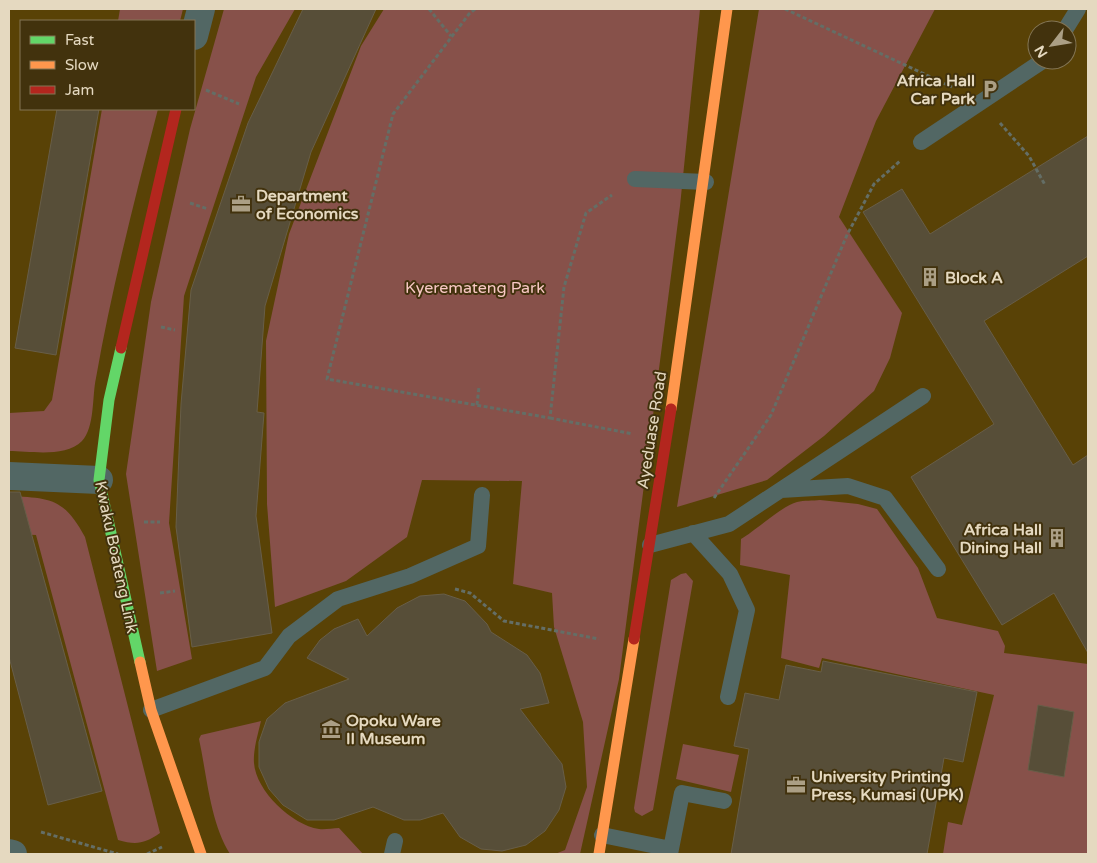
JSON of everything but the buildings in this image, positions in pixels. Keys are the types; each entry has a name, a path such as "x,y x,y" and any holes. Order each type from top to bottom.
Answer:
{"street":[{"path":"195,32 200,9"},
{"name":"Ayeduase Road","path":"599,854 650,545 706,182 727,9"},
{"name":"Kwaku Boateng Link","path":"176,110 109,400 99,480 151,710 201,854"},
{"path":"9,476 99,480"},
{"path":"9,853 13,854"}],"lane":[{"path":"1071,20 1078,9"},
{"path":"921,142 1029,70"},
{"path":"635,179 706,182"},
{"path":"650,545 729,524 923,396"},
{"path":"779,490 848,486 885,498 938,569"},
{"path":"151,710 265,668 288,636 338,599 410,576 478,546 482,495"},
{"path":"688,535 730,574 747,610 728,697"},
{"path":"602,835 671,852 682,793 724,801"}],"path":[{"path":"429,9 451,36"},
{"path":"475,9 451,36 393,114 327,379 550,418 666,441"},
{"path":"785,9 982,102 1029,156 1045,186"},
{"path":"203,89 239,104"},
{"path":"688,535 771,415 847,235 874,184 921,142"},
{"path":"550,418 564,287 586,213 635,179"},
{"path":"478,405 479,387"},
{"path":"453,588 470,593 504,621 633,646"},
{"path":"36,831 118,854"}],"shaded area":[{"path":"9,9 1088,9 1088,854 9,854"}],"green space":[{"path":"120,9 183,9 180,20 118,20"},
{"path":"224,9 295,9 256,77 184,296 169,523 192,659 157,671 126,474 151,302 190,129"},
{"name":"Kyeremateng Park","path":"384,9 700,9 680,206 619,679 580,854 555,854 565,850 587,787 583,722 554,627 552,593 513,584 522,481 422,480 407,537 346,581 275,607 267,504 266,341 289,234 361,46"},
{"path":"759,9 935,9 876,121 839,217 902,313 890,358 874,391 824,436 767,480 677,507"},
{"path":"102,110 158,110 132,209 109,310 96,378 91,420 86,435 75,446 57,452 9,451 9,413 44,411 52,400"},
{"path":"9,496 46,500 63,507 70,514 85,537 160,833 144,841 130,843 118,840 36,535 9,534"},
{"path":"820,500 858,504 877,509 918,568 937,618 998,631 1005,646 1004,653 1088,664 1088,854 943,854 948,822 962,825 994,695 822,658 819,668 781,658 790,575 740,565 741,539 791,504 800,501"},
{"path":"686,573 693,581 653,810 642,816 635,812 634,808 671,580"},
{"path":"261,721 255,747 254,763 256,774 268,795 287,814 298,821 321,829 339,828 363,854 230,854 218,828 210,798 199,739 201,735"},
{"path":"683,744 739,755 731,792 676,779"}],"traffic: fast":[{"path":"121,348 109,400 99,480 140,662"}],"traffic: slow":[{"path":"671,409 727,9"},
{"path":"599,854 634,639"},
{"path":"140,662 151,710 201,854"}],"traffic: jam":[{"path":"121,348 176,110"},
{"path":"634,639 671,409"}],"place":[{"name":"Africa Hall Car Park","path":"990,89"},
{"name":"Department of Economics","path":"241,204"},
{"name":"Block A","path":"930,277"},
{"name":"Africa Hall Dining Hall","path":"1057,538"},
{"name":"Opoku Ware II Museum","path":"331,729"},
{"name":"University Printing Press, Kumasi (UPK)","path":"796,785"}]}
